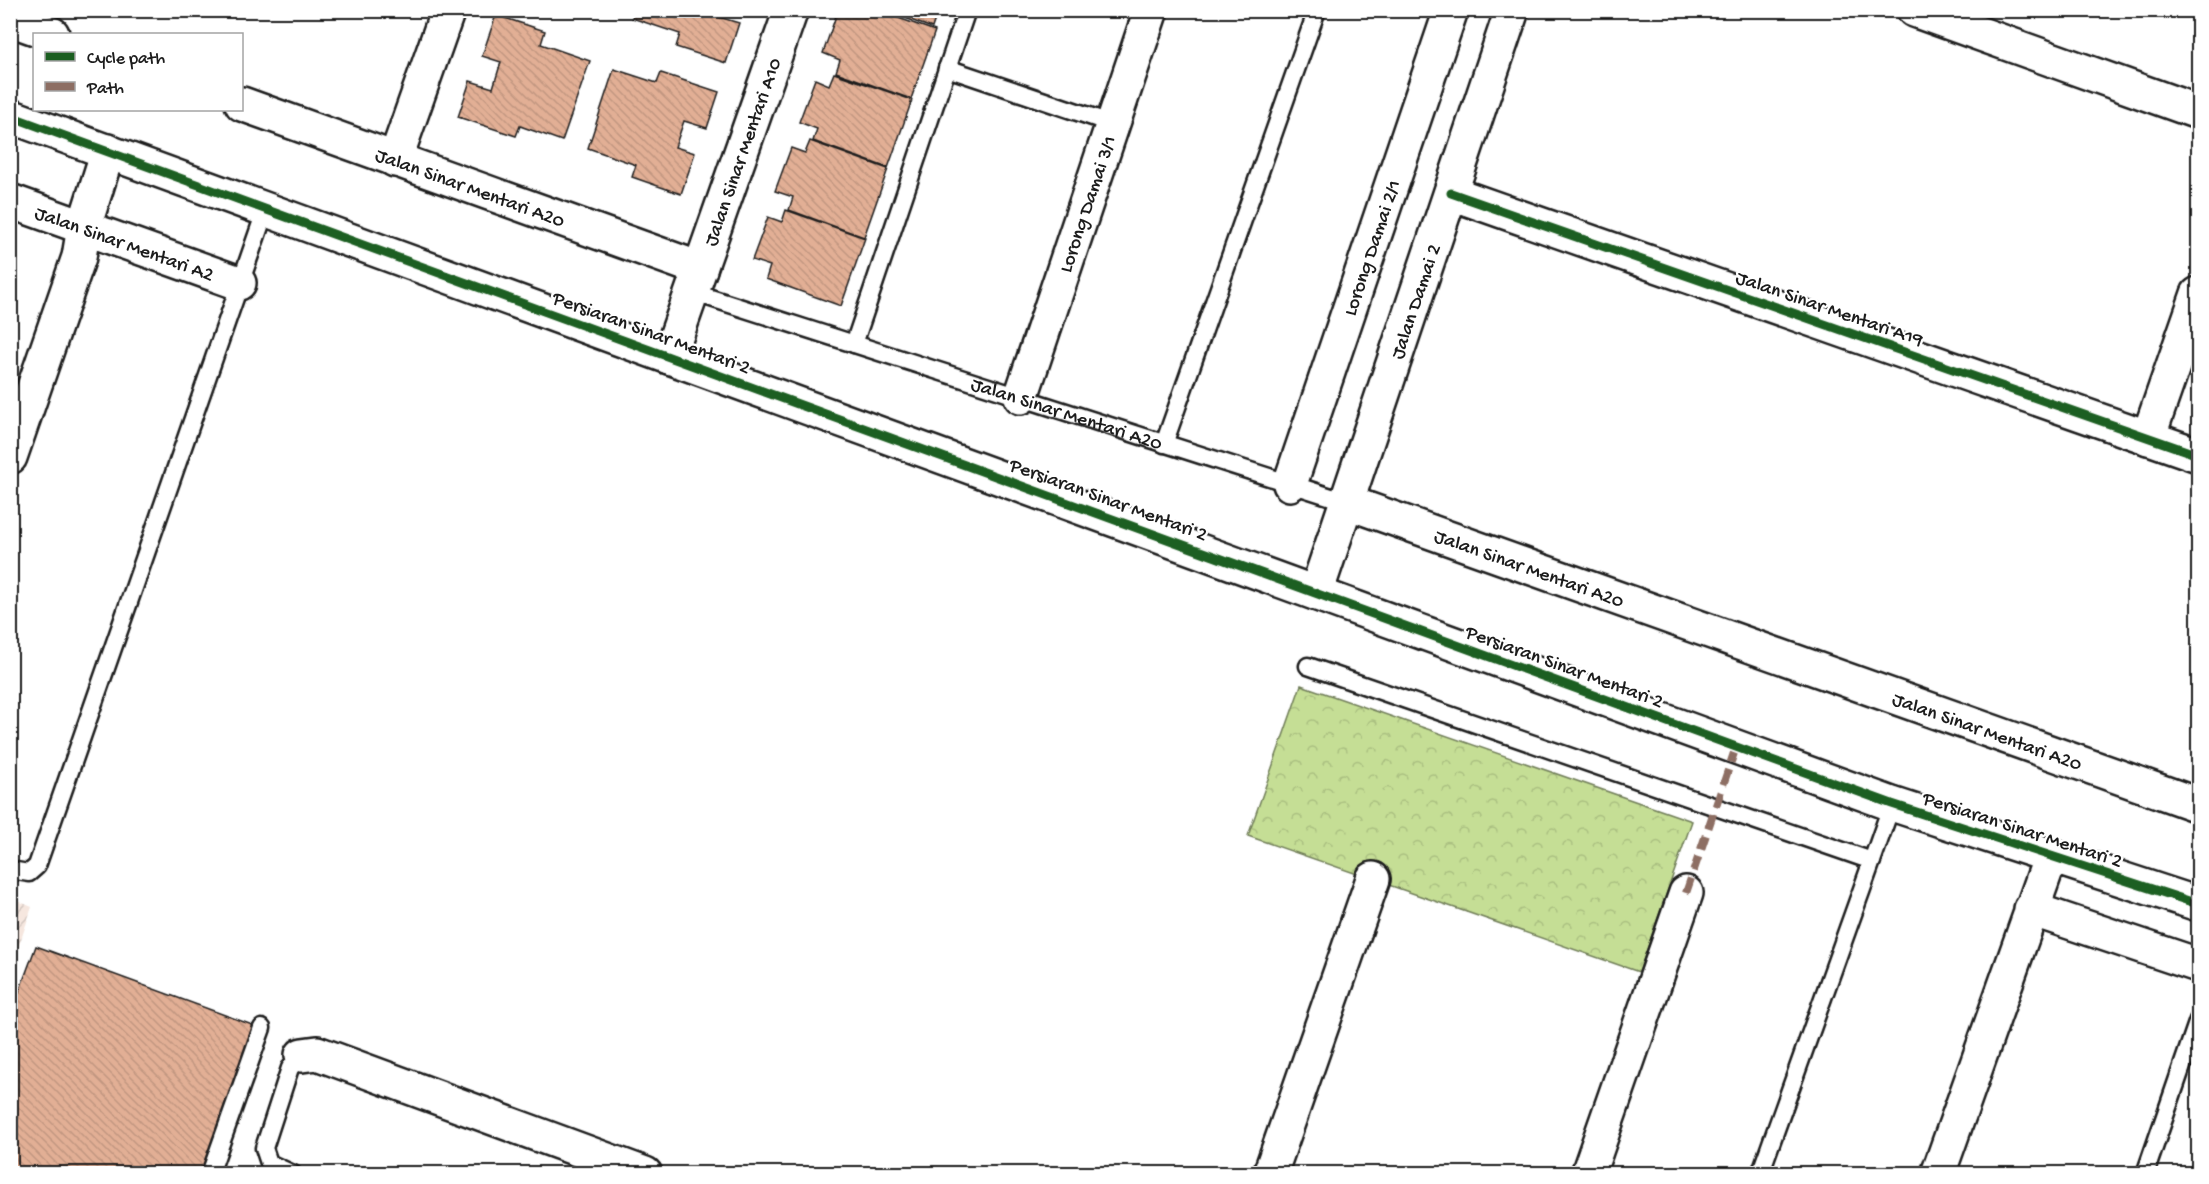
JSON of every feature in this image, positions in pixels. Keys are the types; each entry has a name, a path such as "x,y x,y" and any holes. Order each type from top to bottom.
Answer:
{"street":[{"path":"395,160 448,10"},
{"name":"Jalan Sinar Mentari A10","path":"669,357 791,10"},
{"name":"Lorong Damai 3/1","path":"1021,398 1150,10"},
{"name":"Lorong Damai 2/1","path":"1290,484 1451,10"},
{"name":"Jalan Damai 2","path":"1316,593 1512,10"},
{"path":"1914,10 2199,111"},
{"path":"10,20 49,33"},
{"name":"Jalan Sinar Mentari A20","path":"243,104 395,160 696,281"},
{"name":"Persiaran Sinar Mentari 2","path":"10,116 1892,804 2199,904"},
{"path":"10,457 79,257 84,227 108,151"},
{"name":"Jalan Sinar Mentari A19","path":"1450,193 2199,455"},
{"name":"Jalan Sinar Mentari A2","path":"10,201 239,284"},
{"path":"2148,438 2199,294"},
{"name":"Jalan Sinar Mentari A20","path":"1347,502 2199,805"},
{"path":"1938,1173 2051,856"},
{"path":"1270,1173 1373,879"},
{"path":"1588,1173 1686,893"},
{"path":"2031,909 2199,965"},
{"path":"302,1055 317,1053 645,1173"}],"lane":[{"path":"854,344 967,10"},
{"path":"1164,444 1317,10"},
{"path":"947,68 1113,124"},
{"path":"10,870 29,873 37,866 266,209"},
{"name":"Jalan Sinar Mentari A20","path":"696,281 854,344 1347,502"},
{"path":"1308,666 1872,861"},
{"path":"1760,1173 1892,804"},
{"path":"2145,1173 2199,1020"},
{"path":"210,1173 262,1028"},
{"path":"293,1173 269,1163 264,1148 290,1068 302,1055"}],"shaded area":[{"path":"11,898 32,907 11,969"}],"green space":[{"path":"1301,685 1692,821 1639,972 1248,836"}],"building":[{"path":"634,10 722,10 719,17 739,23 726,63 676,47 680,34 632,18"},
{"path":"838,10 852,16 854,10 876,10 935,31 911,99 836,72 840,60 823,53"},
{"path":"884,10 938,10 932,28"},
{"path":"496,15 545,31 541,44 590,61 562,141 520,126 516,136 458,117 470,81 493,88 501,62 482,56"},
{"path":"614,69 657,83 661,73 719,92 707,128 684,121 675,147 695,153 681,194 632,177 636,165 588,148"},
{"path":"834,73 912,100 888,168 813,141 817,129 799,122 815,79 829,85"},
{"path":"810,141 888,169 864,237 789,210 793,197 775,191 791,148 805,153"},
{"path":"786,210 865,238 841,306 766,279 770,266 752,260 768,217 782,222"},
{"path":"36,946 255,1026 201,1174 10,1174 10,1016"}],"marked path":[{"path":"1686,893 1736,747"}],"cycle path":[{"path":"10,116 1892,804 2198,904"},
{"path":"1451,193 2198,455"}]}
